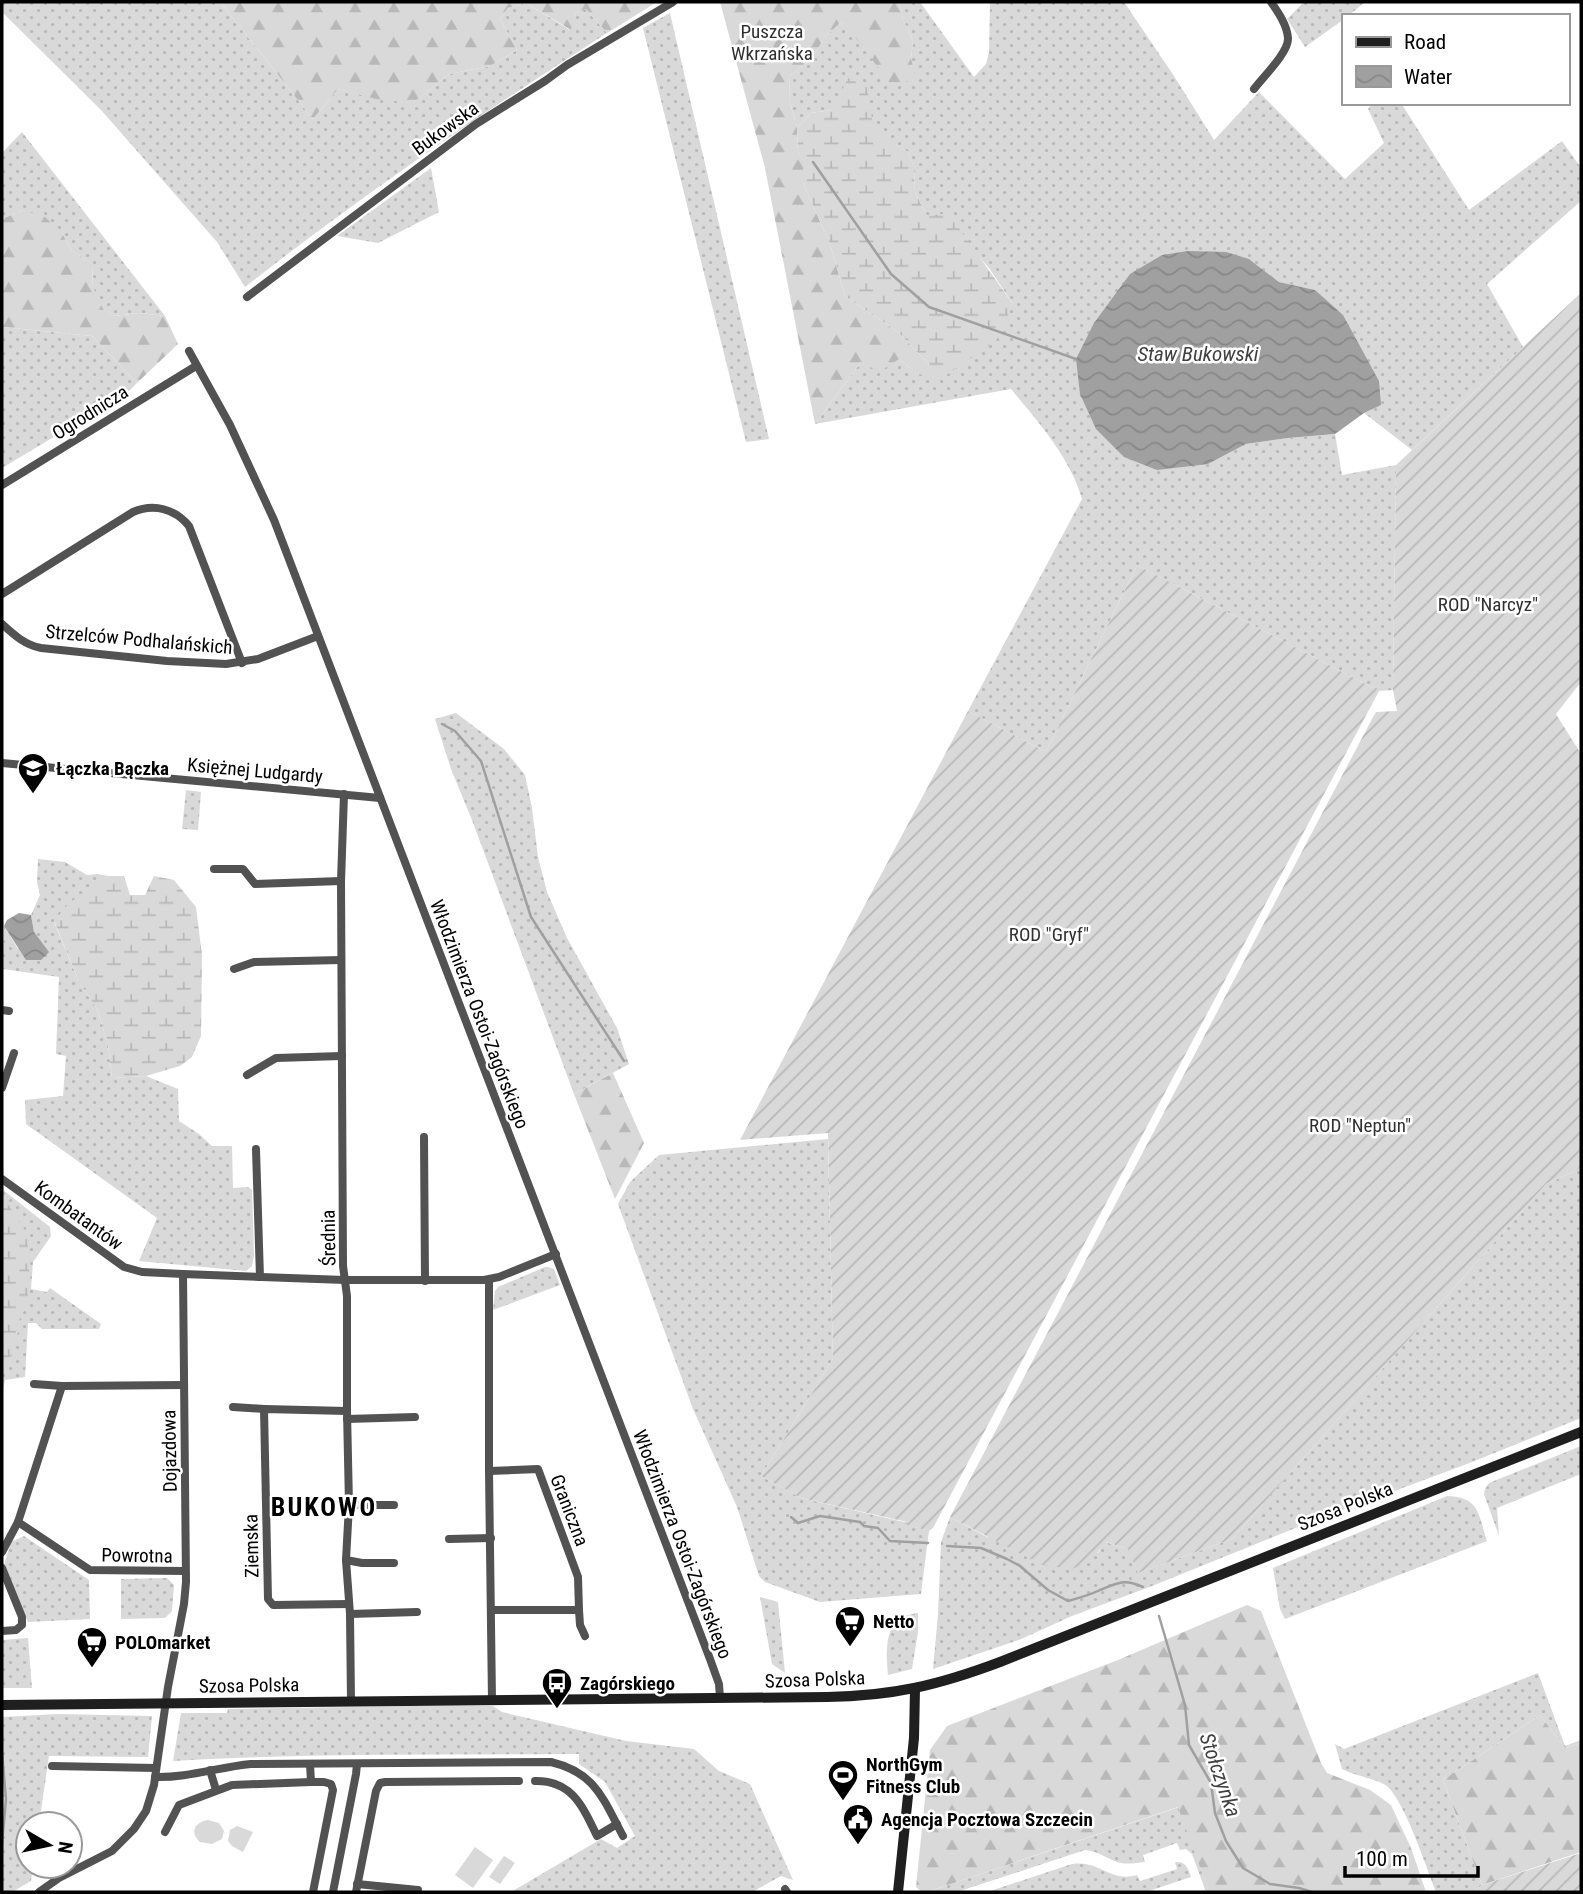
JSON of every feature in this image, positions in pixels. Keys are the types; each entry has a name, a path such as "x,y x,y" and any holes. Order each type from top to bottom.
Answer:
{"street":[{"name":"Bukowska","path":"247,297 476,124 567,65 673,2"},
{"path":"1254,89 1288,44 1286,29 1271,2"},
{"name":"Włodzimierza Ostoi-Zagórskiego","path":"189,351 230,425 260,488 556,1254 720,1687 720,1698"},
{"name":"Ogrodnicza","path":"2,485 196,366"},
{"path":"2,594 133,512 147,507 165,509 189,526 242,663"},
{"name":"Strzelców Podhalańskich","path":"2,624 21,640 41,648 217,664 242,663 318,636"},
{"name":"Księżnej Ludgardy","path":"2,763 380,798"},
{"name":"Średnia","path":"344,794 341,881 343,1252 347,1296 349,1505 346,1560 351,1701"},
{"path":"215,869 243,869 255,884 341,881"},
{"path":"234,970 254,961 341,960"},
{"path":"2,1088 15,1053"},
{"path":"247,1075 276,1058 342,1056"},
{"path":"424,1137 425,1280"},
{"path":"256,1149 260,1277"},
{"name":"Kombatantów","path":"2,1179 124,1267 142,1272 183,1273"},
{"path":"183,1273 345,1280 489,1280 556,1254"},
{"name":"Dojazdowa","path":"38,1892 59,1878 105,1856 124,1841 138,1825 153,1792 184,1604 183,1273"},
{"path":"489,1280 492,1700"},
{"path":"34,1384 184,1385"},
{"path":"2,1552 18,1522 62,1386"},
{"path":"233,1407 415,1417"},
{"name":"Ziemska","path":"264,1409 268,1599 274,1605 349,1609"},
{"name":"Szosa Polska","path":"2,1705 852,1696 915,1689 1000,1662 1581,1432"},
{"name":"Graniczna","path":"489,1471 538,1469 578,1577 580,1625 585,1636"},
{"path":"349,1505 394,1505"},
{"name":"Powrotna","path":"18,1522 90,1570 185,1571"},
{"path":"449,1539 491,1538"},
{"path":"346,1560 394,1563"},
{"path":"2,1568 22,1618 22,1625 16,1630 2,1631"},
{"path":"349,1609 417,1612"},
{"path":"491,1610 579,1610"},
{"path":"898,1892 915,1738 915,1689"},
{"path":"52,1766 156,1773 172,1777 241,1765 551,1762 580,1772 598,1791 623,1836"},
{"path":"418,1890 357,1888 377,1788 383,1782 515,1781 512,1763"},
{"path":"310,1764 311,1782"},
{"path":"333,1892 357,1764"},
{"path":"405,1764 405,1782"},
{"path":"210,1770 216,1790"},
{"path":"535,1781 552,1781 578,1800 597,1836 617,1824"},
{"path":"165,1832 179,1805 216,1790 237,1784 327,1782 333,1790 313,1892"}],"green space":[{"path":"2,2 220,2 313,119 338,89 413,103 449,74 490,66 517,50 500,19 508,8 526,3 570,30 576,13 586,9 607,33 423,156 245,287 217,242 101,110 2,12"},
{"path":"220,2 657,2 607,33 586,9 576,13 571,30 526,3 508,8 500,19 517,50 490,66 449,74 413,103 376,99 338,89 313,119"},
{"name":"Puszcza Wkrzańska","path":"720,2 900,2 903,20 913,41 911,59 916,78 903,83 889,82 847,26 841,22 825,37 812,58 790,76 789,99 797,128 798,152 803,160 803,183 830,244 845,296 898,332 942,378 918,374 899,359 879,372 861,362 815,424 765,168"},
{"path":"900,2 920,2 974,77 986,64 989,52 990,2 1124,2 1214,140 1259,92 1345,179 1384,143 1368,109 1371,105 1402,105 1469,210 1562,141 1581,168 1581,201 1487,284 1523,347 1412,450 1364,413 1380,405 1315,290 1279,282 1249,259 1208,464 1246,444 1335,434 1342,475 1396,465 1393,690 1379,691 1137,565 1046,752 968,711 1082,499 1061,454 1011,389 815,424 861,362 899,359 918,374 1013,304 989,268 973,250 927,216 915,192 914,168 908,152 832,110 811,113 797,128 789,99 790,76 812,58 825,37 841,22 911,59 913,41 903,20"},
{"path":"1304,2 1365,2 1350,14 1342,14 1342,21 1305,47 1287,19"},
{"path":"670,13 769,439 746,442 643,28"},
{"path":"848,78 867,86 874,132 908,152 914,167 915,192 927,216 948,213 1013,304 996,341 942,378 898,332 845,296 830,244 803,183 803,161 798,152 797,128 811,113 832,110"},
{"path":"22,132 165,316 139,313 114,316 102,309 93,287 92,264 71,250 62,233 23,210 2,219 2,153"},
{"path":"431,168 439,212 378,243 337,236"},
{"path":"23,210 45,217 62,233 71,250 92,264 93,287 103,309 114,316 139,313 165,316 178,344 137,383 92,336 2,327 2,219"},
{"name":"ROD \"Neptun\"","path":"1581,293 1581,682 1556,714 1581,754 1581,1167 1546,1184 1232,1539 1138,1573 1128,1549 1106,1542 1089,1563 1071,1569 1042,1565 950,1517 1372,719 1376,712 1397,711 1393,690 1396,465"},
{"path":"2,327 92,336 137,383 127,393 2,468"},
{"name":"ROD \"Gryf\"","path":"1137,565 1379,691 933,1528 929,1531 907,1525 907,1522 801,1498 761,1476 833,1359 828,1133 740,1140 968,711 1046,752"},
{"path":"456,713 504,749 525,775 538,857 547,892 567,938 617,1028 629,1064 574,1094 451,769 435,719"},
{"path":"186,790 201,792 198,830 182,829"},
{"path":"38,859 65,862 87,875 109,876 54,922 79,982 97,1009 108,1044 112,1078 146,1076 178,1089 179,1121 212,1146 232,1146 233,1188 248,1187 252,1190 254,1255 252,1266 246,1271 139,1261 157,1218 26,1124 25,1100 63,1096 66,1056 56,1054 59,977 3,969 4,926 18,949 34,932 31,915 40,895 37,882"},
{"path":"109,876 124,876 130,895 145,895 154,876 174,880 196,907 202,955 201,1036 192,1057 180,1066 146,1076 112,1078 108,1044 97,1009 79,982 54,921 69,903"},
{"path":"613,1073 644,1143 615,1199 574,1094"},
{"path":"828,1139 833,1359 761,1476 801,1498 908,1523 929,1531 921,1594 820,1602 765,1582 759,1576 737,1507 693,1409 618,1204 630,1182 659,1155"},
{"path":"1581,1167 1581,1418 1072,1616 1019,1640 933,1669 941,1542 950,1517 987,1537 1098,1553 1105,1542 1129,1549 1138,1573 1232,1539 1546,1184"},
{"path":"2,1189 50,1227 51,1236 33,1262 31,1289 47,1292 50,1288 101,1324 99,1329 42,1329 36,1323 28,1323 25,1377 5,1380 2,1393"},
{"path":"2,1199 27,1233 30,1287 13,1351 2,1376"},
{"path":"545,1267 554,1269 560,1285 493,1310 498,1287"},
{"path":"1581,1446 1581,1474 1497,1508 1499,1536 1484,1494 1489,1483"},
{"path":"1447,1496 1458,1497 1472,1504 1479,1515 1487,1541 1285,1619 1280,1609 1273,1568"},
{"path":"24,1536 89,1580 90,1619 28,1622 4,1565 11,1542"},
{"path":"167,1578 174,1585 172,1611 165,1618 121,1619 121,1579"},
{"path":"760,1597 778,1602 785,1673 772,1664"},
{"path":"1247,1605 1261,1611 1327,1773 1370,1790 1391,1805 1411,1848 1426,1892 1209,1892 1178,1807 927,1892 916,1887 930,1750 947,1726 1118,1660"},
{"path":"918,1613 912,1669 888,1675 889,1635 898,1620"},
{"path":"28,1638 32,1688 2,1688 2,1640"},
{"path":"1538,1673 1565,1746 1581,1740 1581,1743 1565,1748 1540,1715 1443,1780 1482,1885 1474,1892 1436,1892 1402,1807 1395,1796 1384,1784 1342,1769 1335,1744 1344,1749"},
{"path":"493,1706 502,1712 626,1741 694,1749 719,1771 750,1784 793,1880 781,1876 752,1892 511,1892 601,1839 617,1848 635,1836 605,1782 579,1764 579,1754 325,1756 173,1761 181,1713 227,1713 228,1709"},
{"path":"58,1714 152,1716 148,1757 49,1756 41,1810 14,1810 14,1880 31,1880 12,1892 2,1892 2,1717"},
{"path":"1540,1715 1565,1748 1581,1743 1581,1852 1482,1885 1443,1780"},
{"path":"1179,1807 1209,1892 1206,1892 1192,1854 1186,1849 1180,1850 1177,1843 1143,1855 1145,1862 1120,1863 1085,1850 957,1892 927,1892"},
{"path":"208,1820 219,1823 224,1831 222,1839 212,1844 200,1842 194,1831 197,1825"},
{"path":"237,1826 253,1832 243,1852 228,1841 230,1830"},
{"path":"475,1847 493,1860 473,1888 455,1875"},
{"path":"1581,1853 1581,1892 1474,1892 1482,1885"},
{"path":"504,1856 515,1863 500,1884 489,1877"},
{"path":"1175,1862 1184,1864 1191,1877 1146,1892 987,1892 1072,1864 1090,1865 1119,1876 1137,1875 1140,1881 1177,1869"}],"water":[{"name":"Staw Bukowski","path":"1188,251 1226,252 1249,259 1279,282 1315,290 1343,315 1379,381 1381,405 1364,413 1335,434 1246,444 1208,464 1157,470 1124,457 1096,429 1080,394 1076,359 1094,323 1130,274 1162,255"},
{"path":"19,913 31,915 34,932 49,952 41,960 26,960 4,926 7,920"}],"waterway":[{"path":"813,162 891,274 929,307 1076,359"},
{"path":"442,724 455,731 481,761 531,917 624,1061"},
{"name":"Stołczynka","path":"791,1517 798,1523 820,1516 860,1522 864,1526 878,1528 890,1541 928,1543"},
{"name":"Stołczynka","path":"947,1546 981,1548 1007,1559 1020,1566 1048,1590 1068,1601 1121,1582 1143,1587"},
{"name":"Stołczynka","path":"1159,1616 1185,1705 1189,1745 1211,1783 1215,1813 1226,1841 1243,1868 1270,1884 1312,1892"},
{"path":"2,1753 6,1799 2,1844"}],"place":[{"name":"Łączka Bączka","path":"33,795"},
{"name":"Netto","path":"850,1648"},
{"name":"POLOmarket","path":"92,1669"},
{"name":"Zagórskiego","path":"557,1710"},
{"name":"NorthGym Fitness Club","path":"843,1802"},
{"name":"Agencja Pocztowa Szczecin","path":"858,1846"}],"district":[{"name":"BUKOWO","path":"324,1507"}],"park label":[{"name":"ROD \"Narcyz\"","path":"1488,604"}]}
